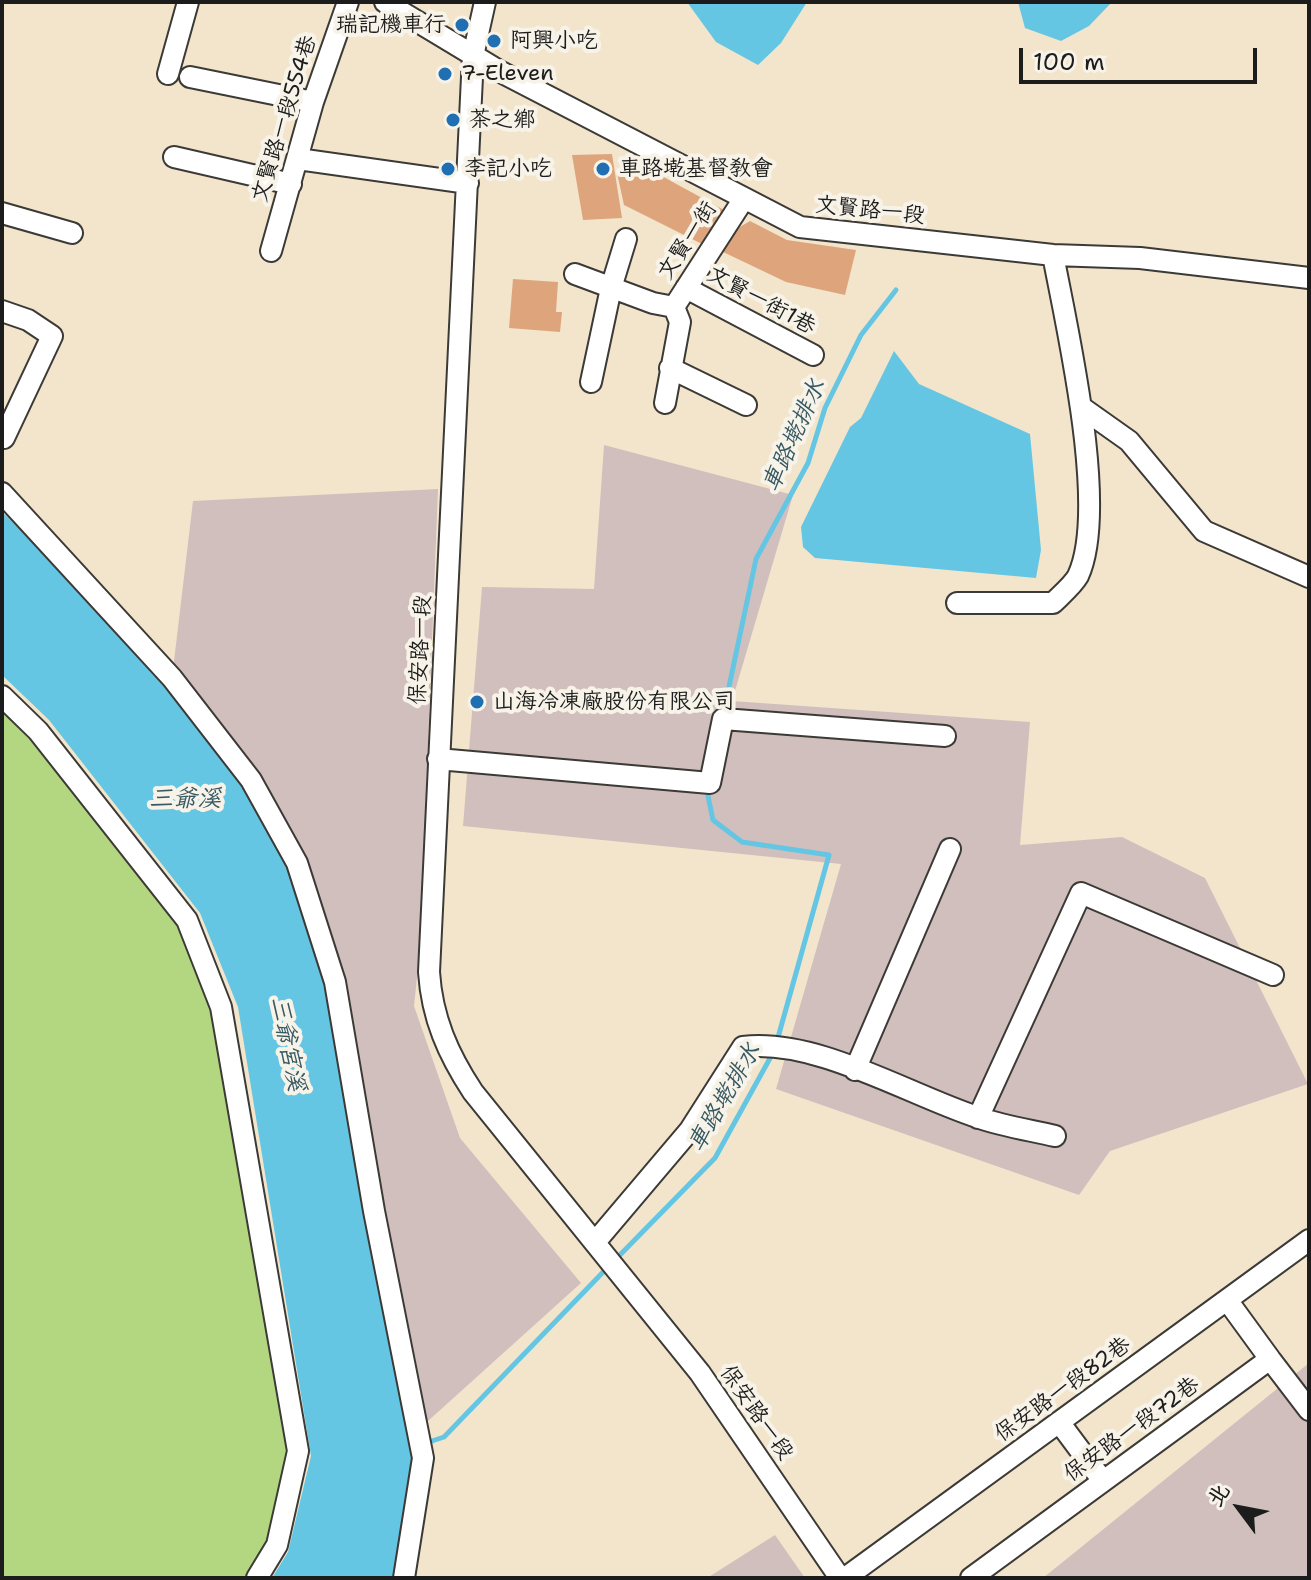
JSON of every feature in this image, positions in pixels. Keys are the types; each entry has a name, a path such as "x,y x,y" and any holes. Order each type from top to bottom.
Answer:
{"street":[{"path":"168,74 188,2"},
{"name":"文賢路一段554巷","path":"271,251 313,102 348,2"},
{"name":"文賢路一段","path":"385,2 473,56 790,224 821,232 1053,255 1140,258 1309,278"},
{"name":"保安路一段","path":"485,2 473,56 438,759 429,972 438,1026 473,1092 700,1373 843,1578"},
{"path":"190,77 313,102"},
{"path":"174,157 291,184"},
{"path":"298,159 468,183"},
{"name":"文賢一街","path":"665,403 680,322 674,307 743,200"},
{"path":"2,213 72,233"},
{"path":"591,382 611,288 626,239"},
{"path":"957,603 1053,603 1077,577 1089,528 1081,407 1053,255"},
{"path":"575,274 653,303 674,307"},
{"name":"文賢一街1巷","path":"686,288 813,355"},
{"path":"2,311 28,320 52,336 4,438"},
{"path":"670,368 746,405"},
{"path":"1081,407 1129,441 1204,531 1309,577"},
{"path":"2,493 181,690 251,780 297,863 335,982 374,1211 423,1458 404,1578"},
{"path":"2,696 38,731 187,920 221,1007 298,1451 277,1545 257,1578"},
{"path":"438,759 710,783 723,719 945,736"},
{"path":"855,1070 950,849"},
{"path":"978,1118 1081,893 1273,975"},
{"path":"598,1244 690,1130 743,1047 777,1045 855,1070 978,1118 1055,1136"},
{"name":"保安路一段82巷","path":"843,1578 1309,1240"},
{"path":"1227,1300 1309,1410"},
{"name":"保安路一段72巷","path":"971,1578 1270,1359"},
{"path":"1059,1422 1103,1481"}],"shaded area":[{"path":"604,445 793,495 732,701 1030,722 1020,845 1122,837 1205,878 1308,1084 1110,1151 1079,1195 776,1089 841,864 463,826 482,587 594,589"},
{"path":"438,489 420,949 414,1006 460,1138 581,1283 418,1430 172,678 193,501"},
{"path":"1309,1363 1309,1578 1043,1578"},
{"path":"775,1535 805,1578 707,1578"}],"green space":[{"path":"2,696 187,920 221,1007 298,1451 257,1578 2,1578"}],"water":[{"path":"687,2 807,2 781,43 758,65 716,42"},
{"path":"1018,2 1112,2 1089,26 1061,41 1025,28"},
{"path":"894,351 919,384 1030,434 1041,550 1036,578 815,558 803,547 801,527 850,427 861,418"},
{"name":"三爺溪","path":"2,512 57,565 164,684 245,783 289,866 327,985 416,1459 397,1578 272,1578 288,1552 311,1456 238,1007 200,913 49,720 2,675"}],"building":[{"path":"612,154 622,218 583,220 572,155"},
{"path":"627,157 724,210 704,245 624,205 617,173"},
{"path":"750,221 787,240 856,250 845,295 786,282 721,251 738,228"},
{"path":"513,279 558,282 556,312 562,312 560,332 509,328"}],"waterway":[{"name":"車路墘排水","path":"726,701 756,559 808,463 825,408 861,335 896,290"},
{"name":"車路墘排水","path":"708,796 713,820 742,842 829,855 777,1041"},
{"name":"車路墘排水","path":"615,1260 715,1158 774,1051"},
{"name":"車路墘排水","path":"426,1443 444,1437 608,1267"}],"place":[{"name":"瑞記機車行","path":"462,25"},
{"name":"阿興小吃","path":"494,41"},
{"name":"7-Eleven","path":"445,74"},
{"name":"茶之鄉","path":"453,120"},
{"name":"李記小吃","path":"448,169"},
{"name":"車路墘基督教會","path":"603,169"},
{"name":"山海冷凍廠股份有限公司","path":"477,702"}],"water label":[{"name":"三爺宮溪","path":"287,1044"}]}
